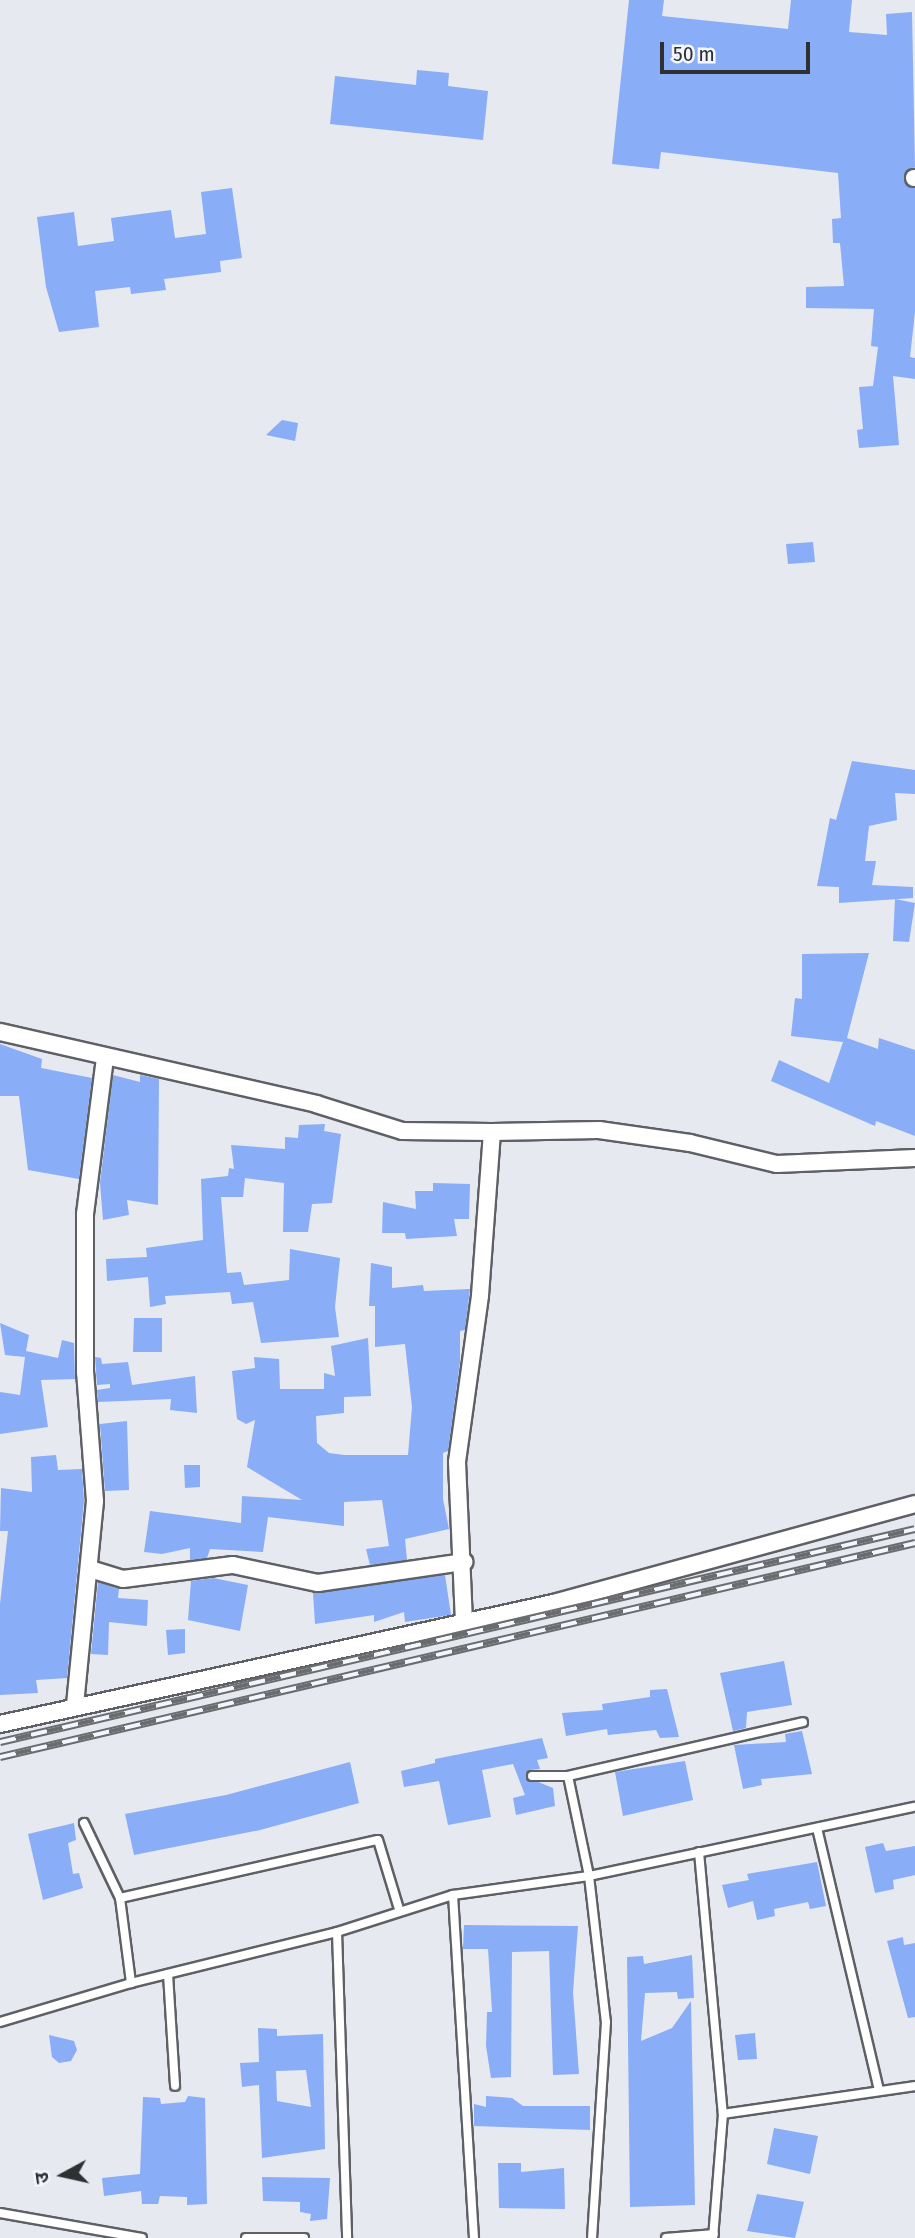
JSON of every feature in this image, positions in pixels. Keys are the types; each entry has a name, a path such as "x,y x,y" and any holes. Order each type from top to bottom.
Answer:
{"street":[{"path":"0,1032 316,1104 402,1131 598,1130 690,1143 777,1164 915,1158"},
{"path":"75,1705 95,1501 85,1372 85,1214 105,1058"},
{"path":"464,1621 464,1562 457,1462 480,1296 492,1132"},
{"path":"0,1724 75,1705 553,1603 915,1504"},
{"path":"90,1569 123,1579 233,1565 318,1583 464,1562"}],"lane":[{"path":"532,1776 569,1776 803,1722"},
{"path":"569,1776 589,1876 606,2022 592,2238"},
{"path":"0,2022 131,1983 337,1932 399,1909 453,1895 589,1876 915,1807"},
{"path":"84,1823 121,1898 131,1983"},
{"path":"817,1828 878,2091"},
{"path":"121,1898 377,1840 399,1909"},
{"path":"666,2238 713,2236 723,2114 699,1852"},
{"path":"453,1895 474,2238"},
{"path":"337,1932 348,2238"},
{"path":"168,1974 175,2086"},
{"path":"723,2114 915,2086"},
{"path":"0,2213 142,2238"},
{"path":"246,2238 304,2238"}],"building":[{"path":"629,0 664,0 662,16 788,29 791,0 852,0 849,32 887,35 886,14 912,12 915,167 904,179 915,188 915,312 910,357 915,358 915,379 893,376 899,445 859,448 857,430 863,429 859,387 873,386 878,347 871,346 874,309 806,308 806,287 844,286 840,243 833,243 832,219 841,218 838,173 661,152 659,169 612,164"},
{"path":"417,70 449,73 448,86 488,91 483,140 330,124 335,76 416,85"},
{"path":"232,188 242,258 220,261 221,272 164,279 166,290 131,294 130,287 95,291 99,327 59,332 46,287 37,217 74,212 78,246 114,241 111,218 171,210 175,238 206,234 201,192"},
{"path":"282,420 298,423 295,441 266,435"},
{"path":"813,542 815,562 788,564 786,544"},
{"path":"852,761 915,770 915,794 895,793 897,820 869,826 865,861 876,861 872,885 913,887 913,898 839,903 839,887 817,886 830,818 836,820"},
{"path":"895,899 915,903 909,942 893,941"},
{"path":"869,953 847,1038 878,1049 879,1038 915,1050 915,1136 876,1121 875,1126 771,1081 779,1060 829,1083 843,1042 791,1036 795,998 802,999 802,954"},
{"path":"0,1044 42,1059 41,1068 92,1078 79,1179 28,1170 19,1096 0,1096"},
{"path":"113,1075 140,1082 140,1075 159,1079 158,1205 127,1200 129,1215 103,1220 100,1183"},
{"path":"325,1124 324,1131 341,1134 332,1203 312,1204 308,1232 283,1232 284,1183 245,1178 243,1197 221,1197 227,1273 241,1272 244,1285 289,1280 290,1249 340,1258 335,1307 339,1337 261,1343 253,1302 232,1304 230,1292 165,1296 166,1304 150,1307 148,1277 107,1281 106,1259 147,1257 146,1248 203,1240 201,1179 228,1176 229,1168 234,1169 231,1145 285,1149 285,1137 298,1138 299,1125"},
{"path":"433,1183 470,1184 469,1219 454,1219 457,1236 406,1239 405,1233 382,1233 383,1202 416,1209 415,1191 433,1191"},
{"path":"371,1263 392,1267 392,1288 423,1285 424,1291 470,1289 465,1330 460,1331 460,1362 448,1451 443,1453 443,1499 449,1529 405,1539 407,1560 370,1565 366,1549 389,1546 382,1500 344,1502 344,1526 268,1517 263,1552 210,1549 207,1558 190,1560 190,1548 162,1554 144,1552 150,1511 241,1523 242,1496 302,1500 247,1467 255,1420 246,1424 237,1419 232,1371 255,1368 254,1357 279,1359 280,1389 324,1389 324,1373 335,1376 331,1346 368,1338 371,1396 344,1397 344,1413 316,1416 317,1443 329,1453 344,1455 408,1455 412,1407 405,1344 375,1347 375,1306 369,1306"},
{"path":"134,1318 162,1318 162,1352 133,1352"},
{"path":"0,1323 29,1335 26,1351 58,1358 62,1340 74,1343 75,1379 41,1380 48,1427 0,1434 0,1392 20,1395 25,1357 5,1355"},
{"path":"95,1357 101,1358 102,1364 128,1362 132,1385 195,1376 197,1413 170,1410 171,1399 98,1402 97,1390 110,1388 110,1384 97,1385"},
{"path":"127,1421 129,1490 105,1491 100,1424"},
{"path":"56,1455 58,1470 82,1469 84,1501 67,1678 36,1680 38,1693 0,1695 0,1604 8,1531 0,1531 1,1488 32,1492 31,1457"},
{"path":"184,1465 200,1465 200,1487 185,1488"},
{"path":"445,1575 451,1615 405,1622 404,1612 374,1622 374,1615 315,1624 313,1593"},
{"path":"213,1578 248,1585 240,1631 188,1620 191,1581"},
{"path":"98,1582 119,1589 118,1598 148,1600 147,1626 109,1622 108,1655 91,1654"},
{"path":"185,1629 185,1653 168,1655 166,1630"},
{"path":"784,1661 792,1705 747,1712 746,1728 733,1731 720,1673"},
{"path":"667,1689 679,1737 660,1738 656,1730 608,1735 607,1729 566,1736 562,1713 603,1710 602,1704 650,1697 650,1690"},
{"path":"802,1731 812,1774 761,1779 762,1785 743,1789 734,1745 786,1742 785,1734"},
{"path":"542,1738 548,1758 537,1760 540,1769 529,1770 526,1777 553,1788 555,1806 516,1815 513,1798 525,1795 513,1764 482,1770 491,1817 448,1825 439,1781 404,1787 401,1771 435,1763 435,1759"},
{"path":"685,1761 693,1800 623,1816 615,1772"},
{"path":"350,1762 359,1803 260,1830 134,1855 125,1814 226,1795"},
{"path":"74,1823 76,1840 68,1843 73,1874 79,1873 83,1888 43,1900 28,1834"},
{"path":"883,1843 886,1851 915,1846 915,1875 893,1880 894,1889 875,1893 865,1847"},
{"path":"817,1862 826,1906 810,1909 808,1902 774,1909 775,1916 757,1920 753,1901 728,1908 722,1885 749,1880 747,1874"},
{"path":"464,1925 578,1926 573,1992 579,2074 553,2075 549,1951 512,1952 511,2077 491,2078 486,2046 487,2012 492,2012 488,1949 463,1949"},
{"path":"903,1937 904,1945 915,1943 915,2017 908,2018 887,1941"},
{"path":"692,1955 694,1998 678,1999 677,1992 645,1993 641,2041 672,2028 691,2001 695,2205 630,2207 627,1957 643,1956 644,1964"},
{"path":"258,2028 277,2029 277,2036 323,2034 325,2149 262,2158 259,2085 242,2087 240,2063 259,2062","holes":["306,2070 311,2107 277,2101 276,2071"]},
{"path":"755,2033 757,2059 738,2060 735,2035"},
{"path":"49,2035 74,2041 77,2050 71,2061 59,2063 52,2057"},
{"path":"188,2096 205,2098 207,2204 187,2205 187,2197 160,2196 158,2204 142,2204 141,2191 104,2196 102,2178 140,2174 143,2097 160,2098 161,2104 185,2102"},
{"path":"486,2096 512,2098 523,2106 590,2106 590,2130 474,2126 474,2104 486,2107"},
{"path":"774,2128 818,2136 810,2174 767,2164"},
{"path":"498,2163 521,2163 521,2172 564,2168 565,2209 499,2208"},
{"path":"262,2177 330,2178 327,2219 310,2221 311,2214 300,2212 300,2202 263,2201"},
{"path":"757,2194 804,2202 795,2238 747,2231"}],"railway":[{"path":"0,1742 915,1529"},
{"path":"0,1757 915,1543"}]}
